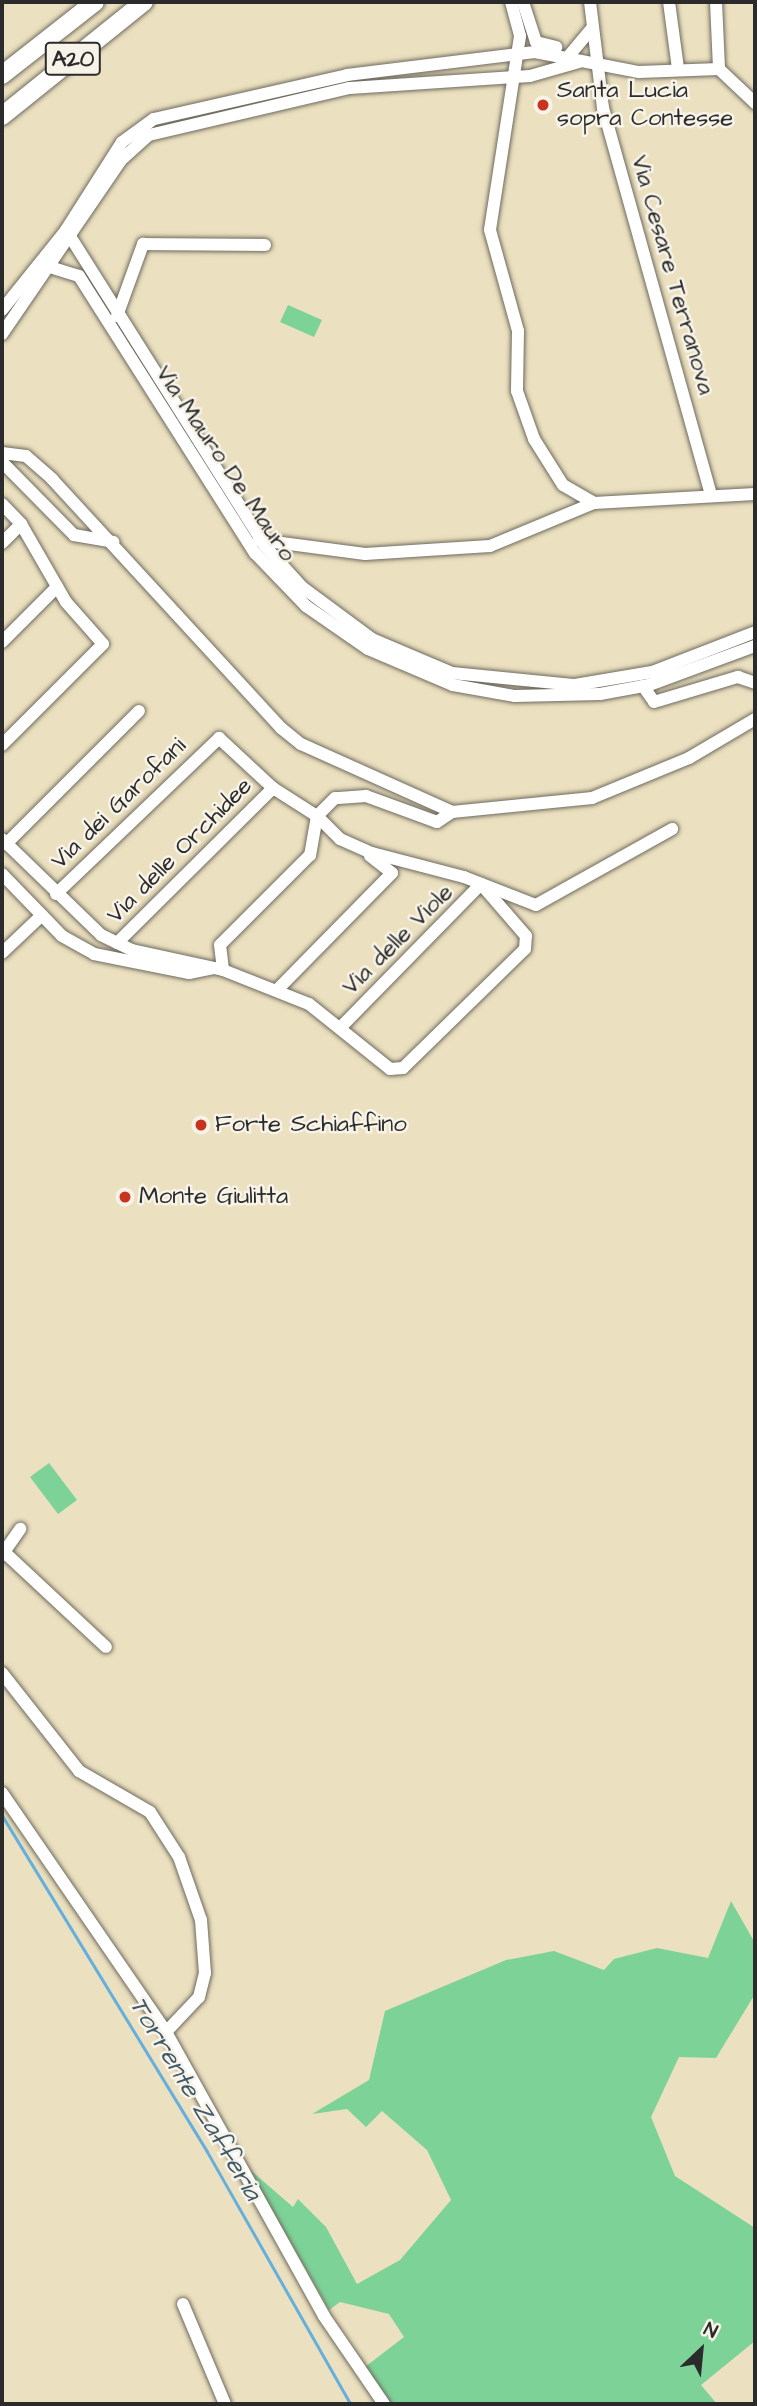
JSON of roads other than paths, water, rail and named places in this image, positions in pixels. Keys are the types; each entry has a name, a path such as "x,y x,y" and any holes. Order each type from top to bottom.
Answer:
{"highway":[{"name":"A20","path":"2,75 95,2"},
{"name":"A20","path":"2,116 144,2"}],"street":[{"path":"511,2 521,31 490,229 518,331 517,391 551,470 573,495 594,503"},
{"path":"523,2 536,42 594,65 639,72 719,69 755,103"},
{"name":"Via Cesare Terranova","path":"590,2 594,65 712,496"},
{"path":"669,2 678,69"},
{"path":"716,2 719,69"},
{"path":"2,334 121,160 159,131 351,88 516,74 573,58 592,28"},
{"path":"70,233 122,142 154,119 347,75 518,55 573,58"},
{"name":"Via Mauro De Mauro","path":"70,233 117,316 281,583 331,626 422,675 515,696 643,686 755,646"},
{"path":"117,316 143,244 265,246"},
{"path":"2,310 48,265"},
{"name":"Via Mauro De Mauro","path":"48,265 79,276 255,542 302,587 349,625 431,666 477,678 604,684 755,632"},
{"path":"2,453 20,453 37,464 113,542 253,703 291,736 452,812"},
{"path":"2,461 74,535 113,542"},
{"path":"255,542 365,554 490,546 594,503 755,494"},
{"path":"2,504 21,524 57,587 103,645 2,745"},
{"path":"2,543 21,524"},
{"path":"2,642 57,587"},
{"path":"643,686 654,702 738,677 755,683"},
{"path":"139,711 4,841 57,894 117,943 219,969 277,990 343,1025 377,1063 403,1068 524,949 526,936 481,884"},
{"path":"219,969 220,945 310,855 317,816 335,798 366,796 437,822 452,812 593,798 689,758 755,719"},
{"name":"Via dei Garofani","path":"57,894 219,738 273,788"},
{"path":"273,788 317,816 322,827 360,848 392,873 277,990"},
{"name":"Via delle Orchidee","path":"117,943 273,788"},
{"path":"360,848 481,884 536,905 672,829"},
{"path":"2,874 42,915 78,946 115,961 189,972 219,969"},
{"name":"Via delle Viole","path":"343,1025 481,884"},
{"path":"2,953 42,915"},
{"path":"20,1529 2,1552 106,1647"},
{"path":"2,1673 83,1775 150,1812 179,1857 201,1920 205,1973 198,1997 166,2032"},
{"path":"2,1793 166,2032 324,2316 384,2404"},
{"path":"183,2304 225,2404"}],"waterway":[{"name":"Torrente Zafferia","path":"2,1815 207,2151 351,2404"}],"place":[{"name":"Santa Lucia sopra Contesse","path":"543,105"},
{"name":"Forte Schiaffino","path":"201,1125"},
{"name":"Monte Giulitta","path":"125,1197"}]}
